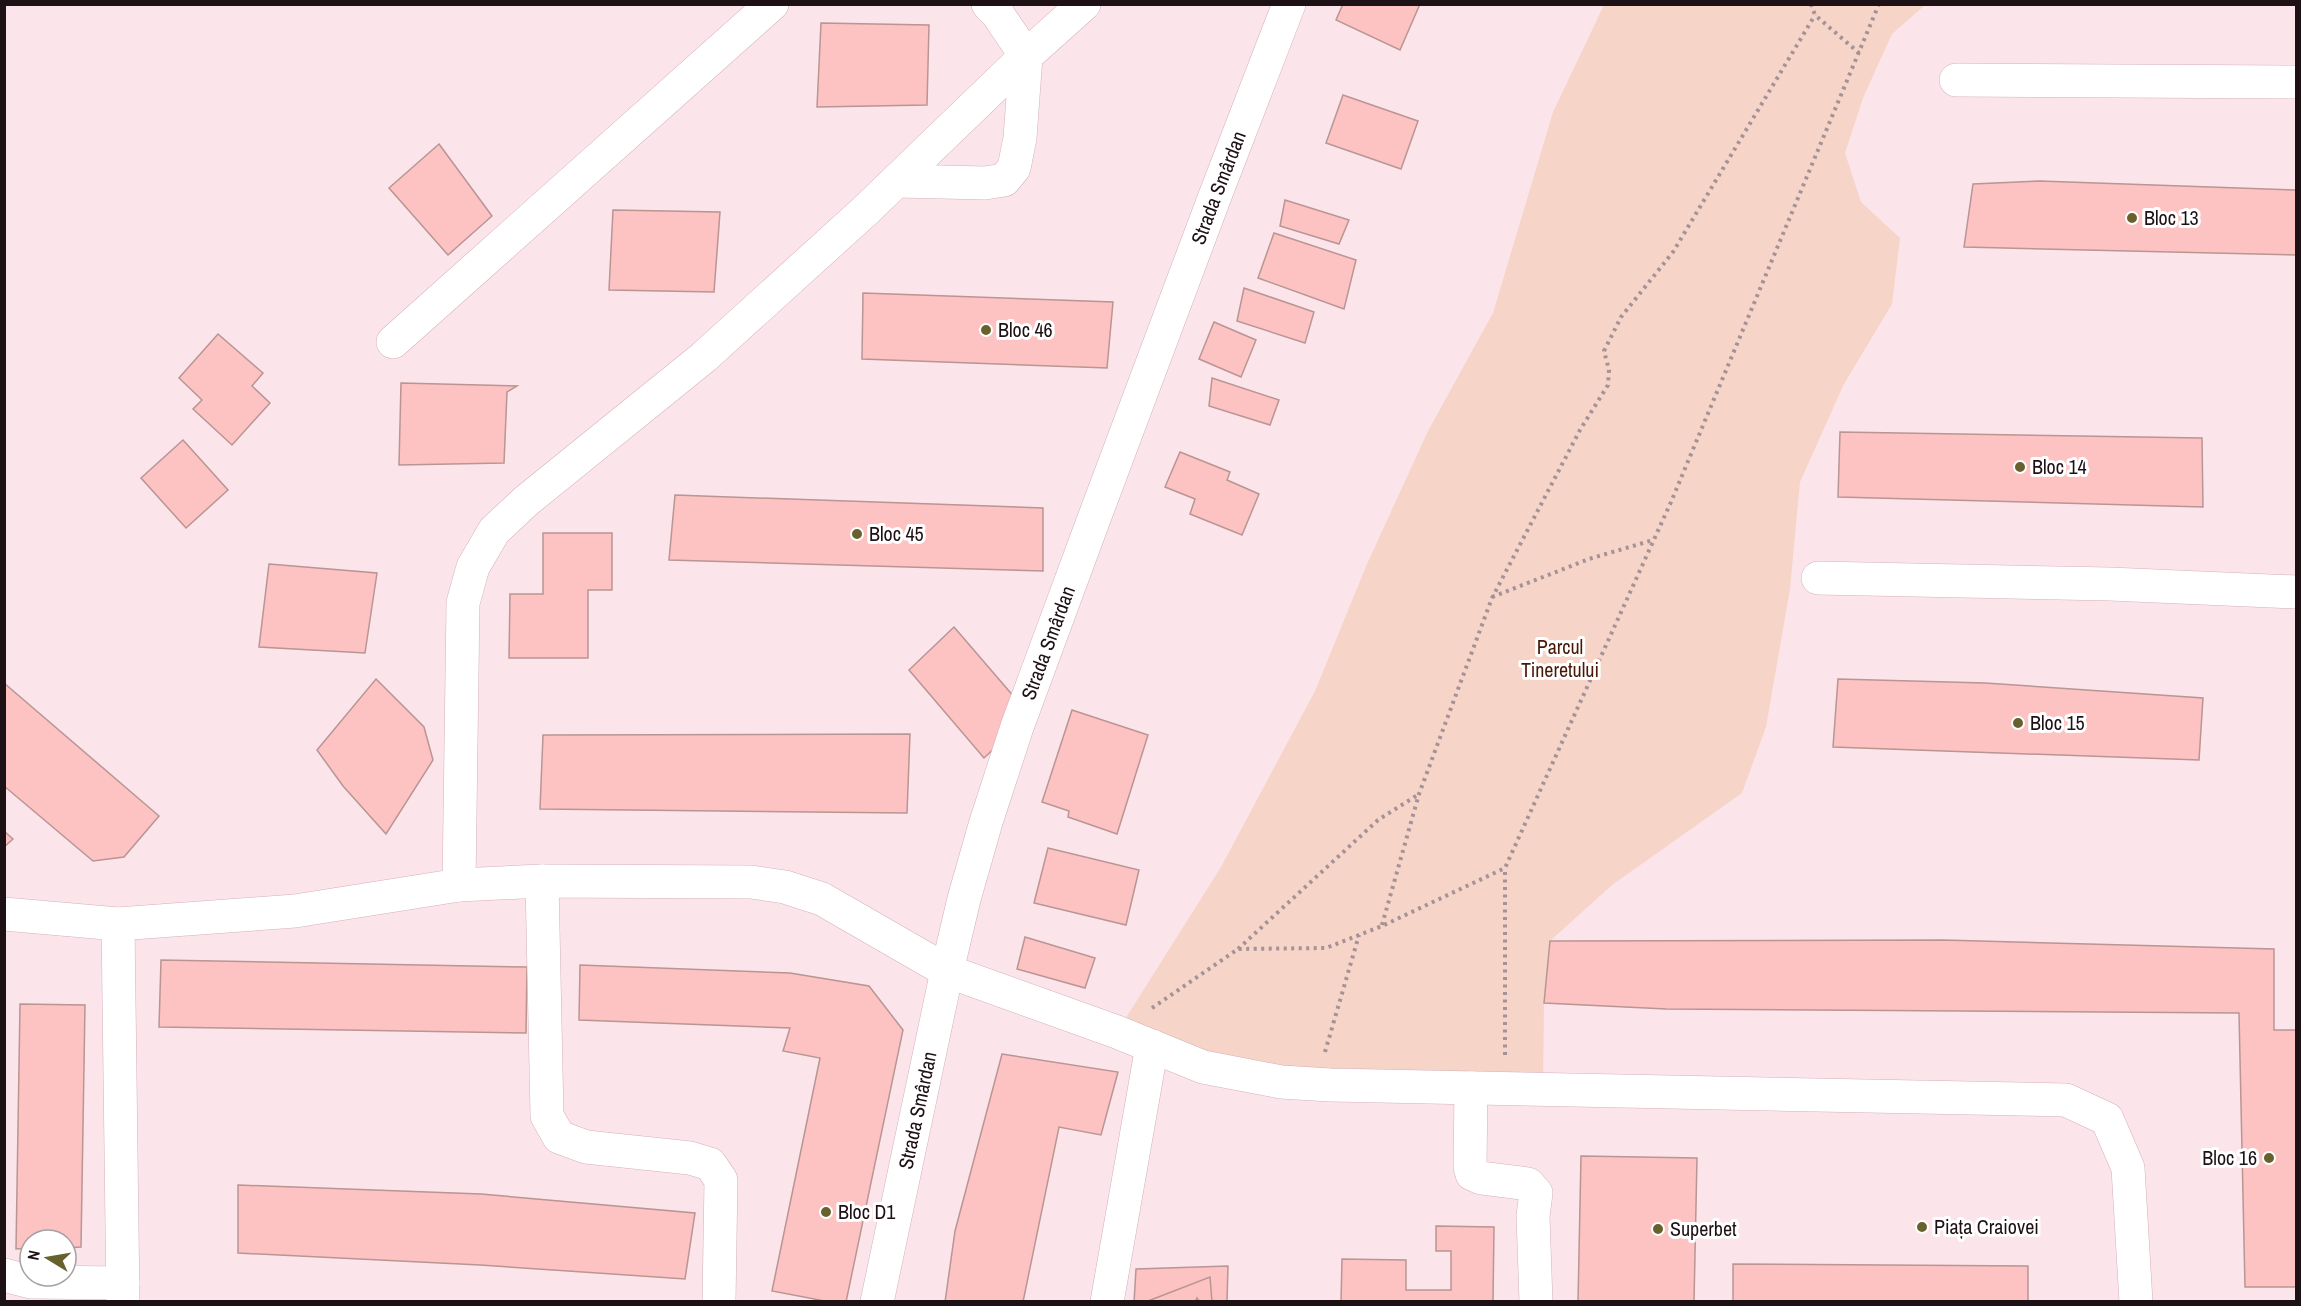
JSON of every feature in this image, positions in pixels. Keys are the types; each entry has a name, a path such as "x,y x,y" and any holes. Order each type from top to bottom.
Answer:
{"street":[{"path":"393,342 772,4"},
{"path":"897,182 985,183 1004,180 1014,168 1020,138 1026,56 997,13 987,4"},
{"path":"459,885 463,603 472,567 494,531 526,501 704,357 897,182 1026,56 1084,4"},
{"name":"Strada Smârdan","path":"877,1302 947,971 976,855 1017,727 1289,4"},
{"path":"1956,80 2296,82"},
{"path":"1818,578 2110,584 2296,592"},
{"path":"542,881 547,1116 559,1137 586,1147 690,1158 710,1164 721,1180 719,1302"},
{"path":"4,914 118,924 294,911 459,885 542,881 751,882 785,887 822,899 947,971 1117,1032 1203,1067 1281,1082 2066,1100 2107,1119 2128,1168 2136,1302"},
{"path":"4,1275 31,1282 123,1293 118,924"},
{"path":"1107,1302 1152,1046"},
{"path":"1471,1088 1470,1167 1472,1174 1481,1178 1528,1184 1536,1193 1533,1216 1536,1302"}],"path":[{"path":"1811,4 1815,15 1859,53"},
{"path":"1238,949 1326,948 1382,926 1505,868 1653,540 1879,4"},
{"path":"1382,926 1419,794 1492,598 1580,429 1608,385 1609,370 1604,351 1621,317 1673,252 1815,15"},
{"path":"1492,598 1589,559 1653,540"},
{"path":"1117,1032 1238,949 1378,820 1419,794"},
{"path":"1316,1084 1359,935"}],"green space":[{"name":"Parcul Tineretului","path":"1604,5 1925,5 1892,34 1863,98 1845,153 1861,202 1900,238 1892,304 1844,384 1800,482 1790,589 1766,727 1742,793 1612,885 1550,941 1544,1003 1543,1089 1330,1085 1117,1032 1221,867 1315,691 1367,564 1428,431 1493,313 1553,112"}],"building":[{"path":"1343,4 1420,4 1400,50 1336,20"},
{"path":"821,23 929,25 927,105 817,107"},
{"path":"1343,95 1418,121 1401,169 1326,143"},
{"path":"439,144 492,216 448,255 389,188"},
{"name":"Bloc 13","path":"2040,181 2296,190 2296,255 1964,247 1973,184"},
{"path":"1285,200 1349,220 1339,244 1280,226"},
{"path":"613,210 720,212 714,292 609,290"},
{"path":"1274,233 1356,260 1344,309 1258,278"},
{"path":"1244,288 1314,312 1305,343 1237,321"},
{"name":"Bloc 46","path":"863,293 1113,302 1107,368 862,359"},
{"path":"1214,322 1256,340 1241,377 1199,359"},
{"path":"218,334 263,373 252,386 270,403 232,445 193,409 202,400 179,378"},
{"path":"1212,378 1279,400 1270,425 1209,406"},
{"path":"401,383 517,386 507,392 504,463 399,465"},
{"name":"Bloc 14","path":"1840,432 2202,438 2203,507 1838,497"},
{"path":"183,440 228,490 186,528 141,478"},
{"path":"1180,452 1230,472 1227,480 1259,494 1242,535 1190,514 1195,499 1165,487"},
{"name":"Bloc 45","path":"675,495 1043,508 1043,571 669,560"},
{"path":"543,533 612,533 612,590 588,590 588,658 509,658 510,594 543,594"},
{"path":"269,564 377,573 365,653 259,647"},
{"path":"954,627 1015,698 1003,740 984,758 909,670"},
{"path":"376,679 424,727 433,760 386,834 343,786 317,750"},
{"name":"Bloc 15","path":"1838,679 1985,683 2203,698 2199,760 1833,747"},
{"path":"4,683 159,816 124,857 93,861 4,786"},
{"path":"1072,710 1148,735 1117,834 1068,817 1069,811 1042,802"},
{"path":"910,734 907,813 540,809 543,735"},
{"path":"4,831 13,839 4,847"},
{"path":"1048,848 1139,870 1126,925 1034,903"},
{"path":"1025,937 1095,958 1085,988 1017,969"},
{"name":"Bloc 16","path":"1943,940 2274,949 2274,1030 2296,1030 2296,1287 2245,1287 2239,1013 1666,1009 1544,1003 1550,941"},
{"path":"161,960 527,967 526,1033 159,1027"},
{"name":"Bloc D1","path":"580,965 790,973 869,986 903,1030 846,1302 830,1302 772,1291 820,1058 783,1051 790,1028 579,1020"},
{"path":"20,1004 85,1005 81,1247 78,1247 78,1228 18,1228 18,1249 16,1249"},
{"path":"1002,1054 1118,1072 1101,1135 1059,1127 1023,1302 945,1302 955,1231"},
{"path":"1581,1156 1697,1158 1694,1302 1578,1302"},
{"path":"238,1185 481,1194 695,1213 685,1279 480,1265 238,1253"},
{"path":"1436,1226 1494,1227 1493,1302 1341,1302 1342,1259 1406,1260 1406,1290 1451,1290 1451,1251 1436,1251"},
{"path":"1733,1264 2028,1266 2028,1302 1733,1302"},
{"path":"1228,1266 1227,1302 1134,1302 1136,1269"},
{"path":"1210,1277 1212,1302 1200,1302 1197,1298 1195,1302 1148,1301"}],"place":[{"name":"Bloc 13","path":"2132,218"},
{"name":"Bloc 46","path":"986,330"},
{"name":"Bloc 14","path":"2020,467"},
{"name":"Bloc 45","path":"857,534"},
{"name":"Bloc 15","path":"2018,723"},
{"name":"Bloc 16","path":"2269,1158"},
{"name":"Bloc D1","path":"826,1212"},
{"name":"Piața Craiovei","path":"1922,1227"},
{"name":"Superbet","path":"1658,1229"}]}
